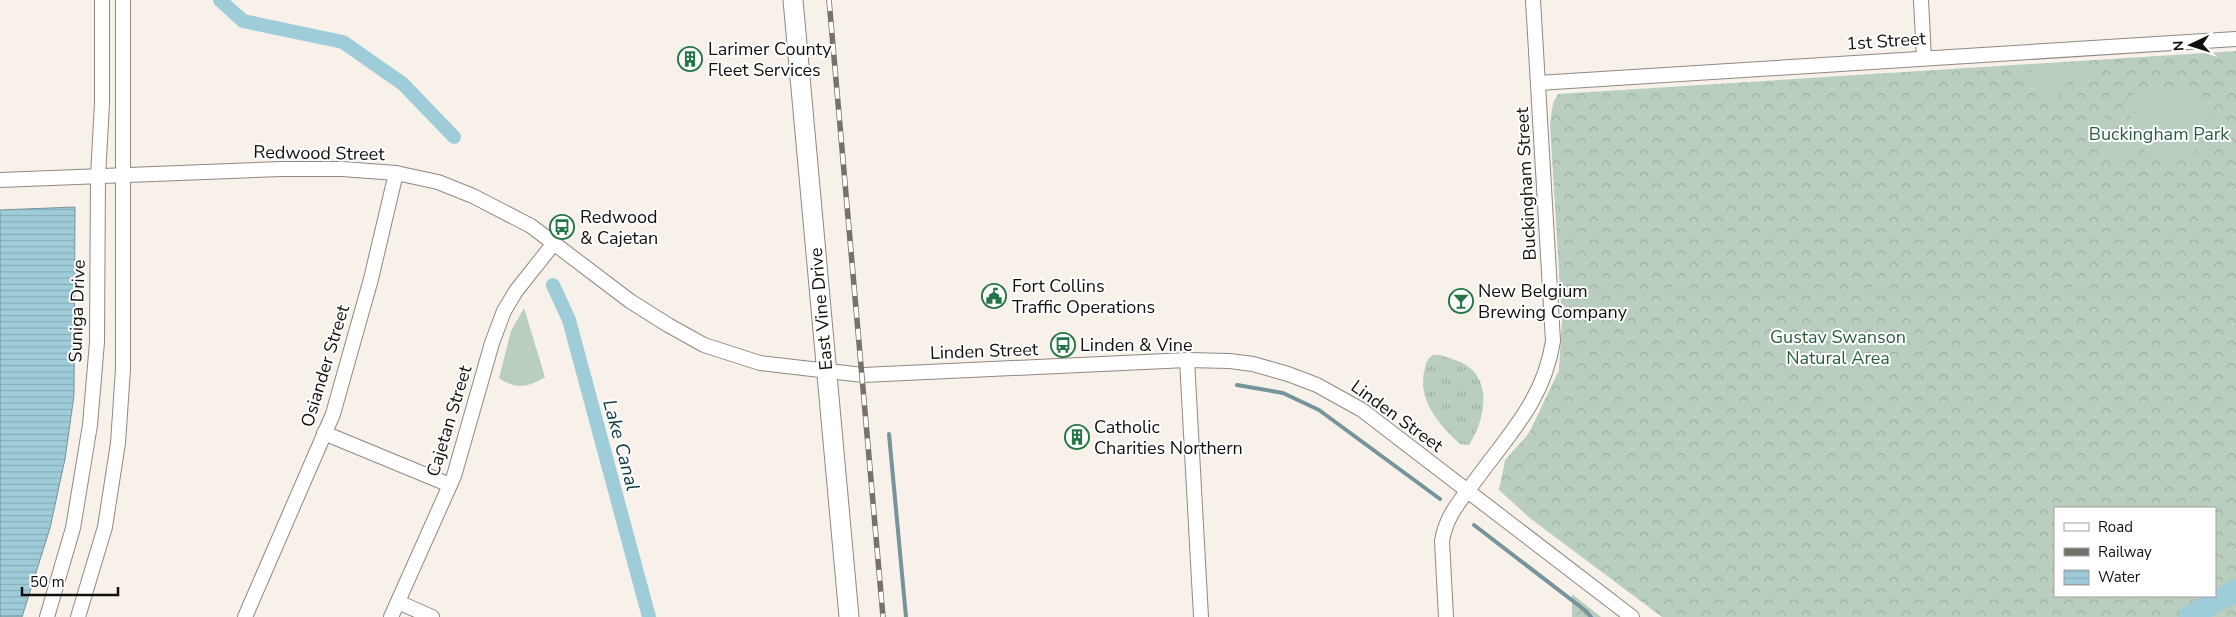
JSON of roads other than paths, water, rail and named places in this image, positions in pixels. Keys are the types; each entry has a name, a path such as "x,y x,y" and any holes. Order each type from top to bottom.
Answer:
{"main road":[{"name":"East Vine Drive","path":"794,0 849,617"}],"street":[{"name":"Suniga Drive","path":"46,617 73,528 90,425 97,342 98,176 102,103 102,0"},
{"path":"78,617 105,527 118,443 123,360 123,0"},
{"name":"Buckingham Street","path":"1446,617 1442,541 1451,512 1536,398 1550,361 1553,321 1533,0"},
{"path":"1920,0 1924,58"},
{"name":"1st Street","path":"1538,82 2236,40"},
{"name":"Redwood Street","path":"0,180 281,169 342,169 396,174 438,182 473,196 531,226 630,300 704,345 760,363 827,372"},
{"name":"Osiander Street","path":"245,617 333,414 371,278 396,174"},
{"name":"Cajetan Street","path":"391,617 450,485 462,451 492,343 504,311 516,291 554,243"},
{"path":"1188,360 1201,617"},
{"name":"Linden Street","path":"827,372 863,375 1188,360 1253,364 1317,385 1362,410 1632,617"},
{"path":"324,433 450,485"},
{"path":"398,602 432,617"}],"water":[{"path":"75,207 74,395 65,459 50,528 22,617 0,617 0,210"}],"waterway":[{"name":"Lake Canal","path":"220,0 243,21 343,42 403,84 454,137"},
{"name":"Lake Canal","path":"553,285 569,320 649,617"},
{"path":"1237,385 1283,393 1319,410 1440,499"},
{"path":"889,434 906,617"},
{"path":"1474,525 1586,611 1591,617"},
{"path":"2189,617 2236,590"}],"railway":[{"path":"829,0 883,617"}],"place":[{"name":"Larimer County Fleet Services","path":"690,59"},
{"name":"Redwood & Cajetan","path":"562,227"},
{"name":"Fort Collins Traffic Operations","path":"994,296"},
{"name":"New Belgium Brewing Company","path":"1461,301"},
{"name":"Linden & Vine","path":"1063,345"},
{"name":"Catholic Charities Northern","path":"1077,437"}],"park label":[{"name":"Buckingham Park","path":"2159,134"},
{"name":"Gustav Swanson Natural Area","path":"1838,347"}]}
